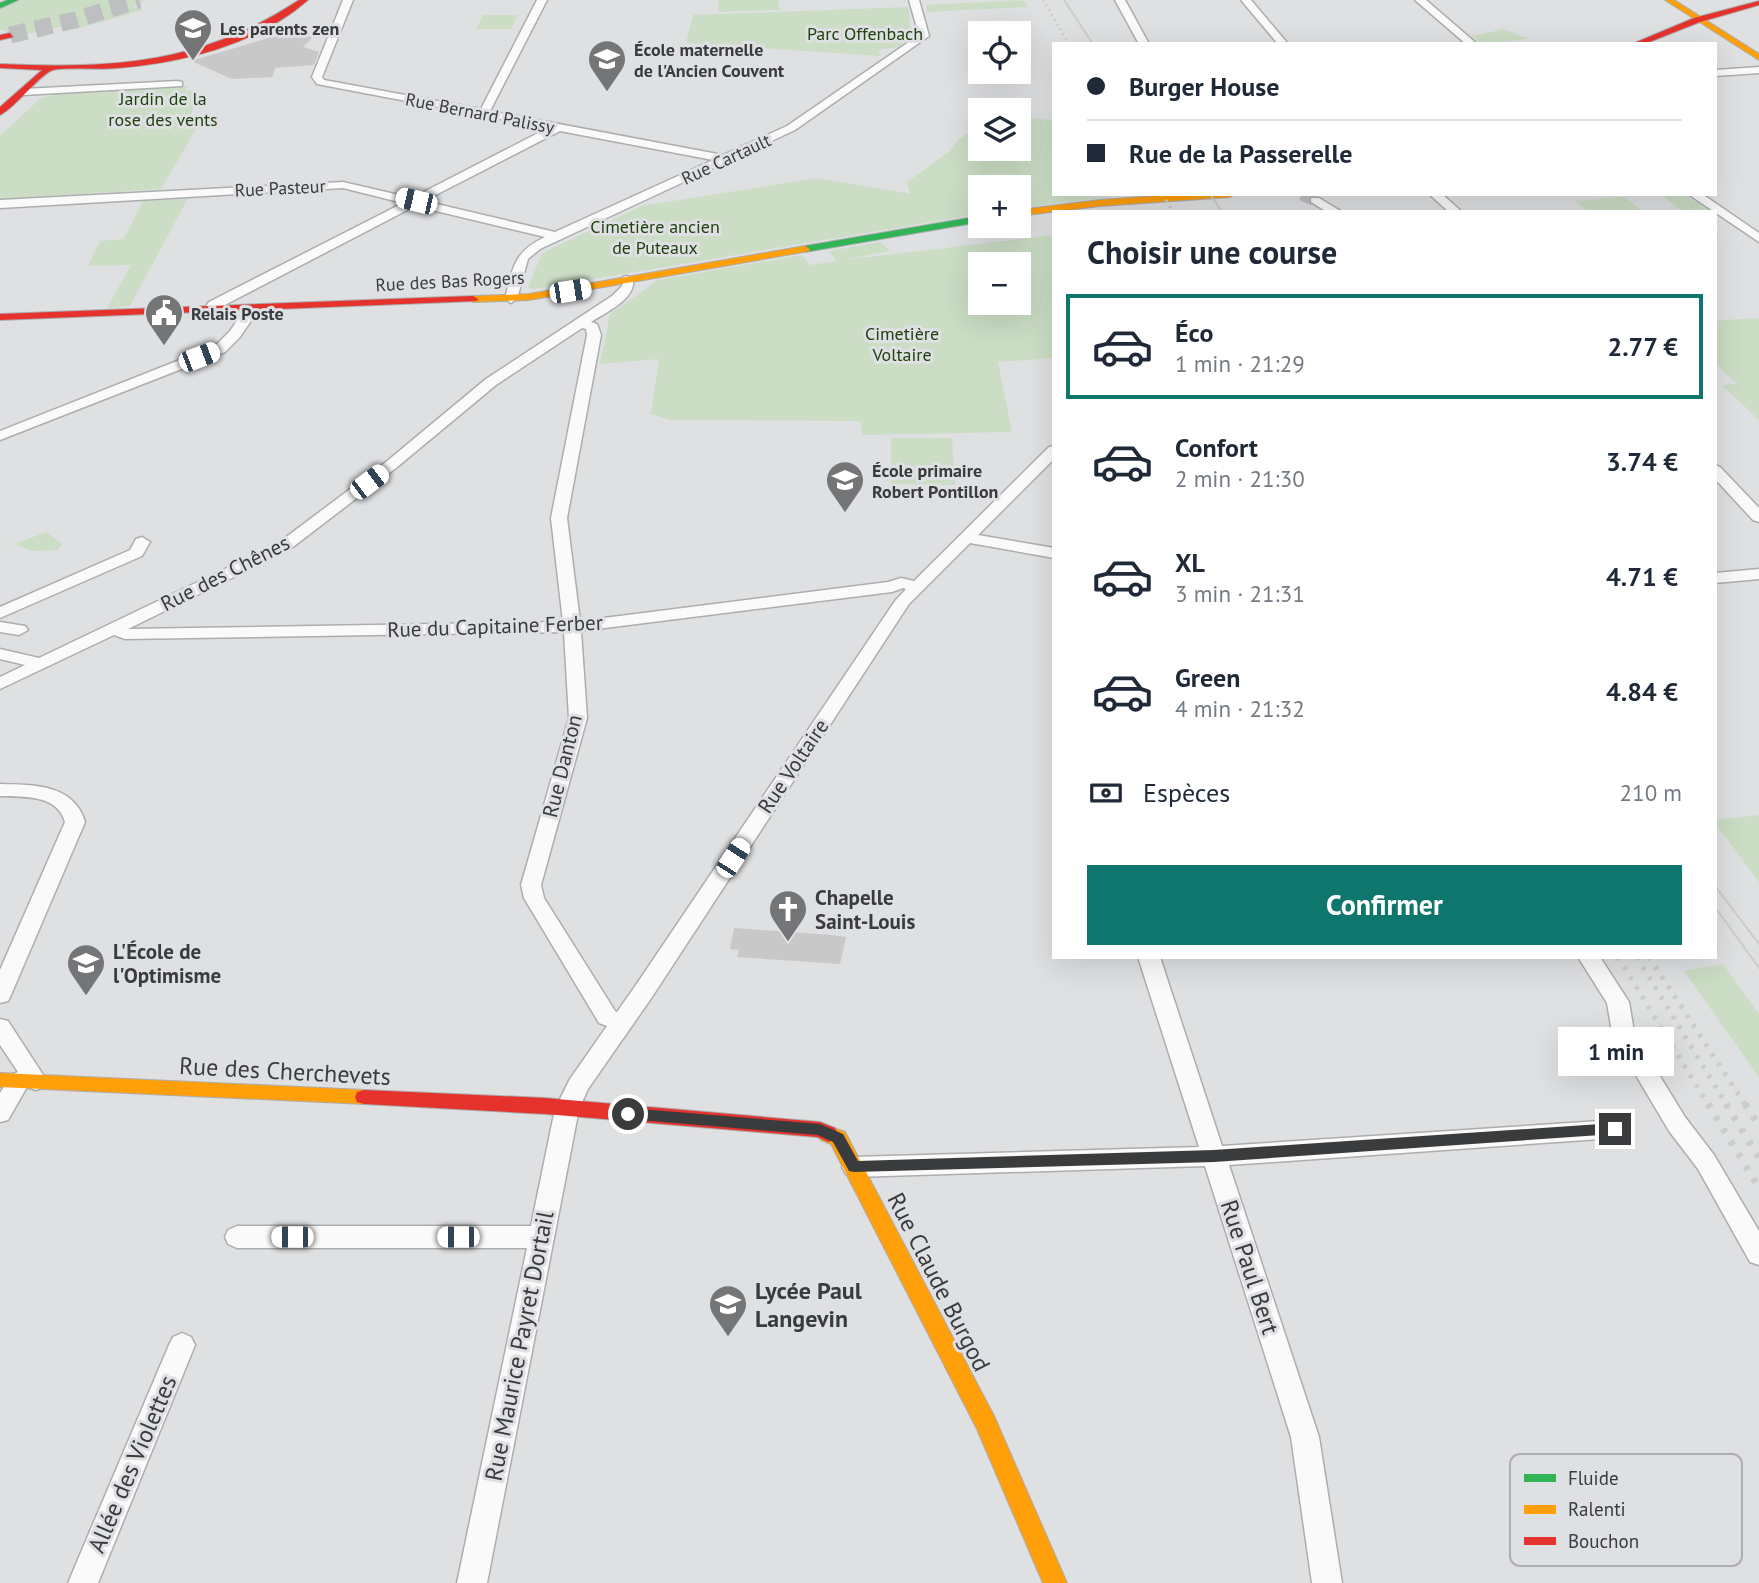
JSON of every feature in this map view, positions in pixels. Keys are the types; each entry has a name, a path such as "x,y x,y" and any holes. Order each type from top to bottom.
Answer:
{"street":[{"path":"0,6 14,0"},
{"path":"0,66 47,71 116,65 197,51 268,26 304,0 313,0"},
{"name":"Rue Bernard Palissy","path":"348,0 318,80 557,128 729,158"},
{"path":"484,113 542,0"},
{"name":"Rue Cartault","path":"511,299 523,258 536,246 791,128 924,36 914,0"},
{"path":"1120,0 1143,42"},
{"path":"1246,0 1281,42"},
{"path":"1420,0 1470,42"},
{"path":"1669,0 1759,58"},
{"path":"1641,42 1697,20 1759,3"},
{"path":"1717,73 1759,70"},
{"path":"0,113 47,71"},
{"path":"23,92 178,83"},
{"path":"210,310 214,305 557,128"},
{"name":"Rue Pasteur","path":"0,204 343,185 555,236"},
{"path":"1070,210 1213,196"},
{"path":"1436,196 1454,210"},
{"path":"1698,196 1759,238"},
{"path":"1315,200 1332,210"},
{"path":"1031,212 1052,211"},
{"name":"Rue des Bas Rogers","path":"0,317 511,299 968,221"},
{"name":"Rue des Chênes","path":"0,684 283,547 391,466 491,382 620,296 628,287 627,280"},
{"path":"0,436 219,349 235,334 252,309"},
{"name":"Rue Danton","path":"582,323 592,327 594,335 559,518 572,626 578,718 531,884 534,898 607,1017 621,1021"},
{"name":"Rue Voltaire","path":"567,1109 579,1085 621,1021 644,991 895,613 916,586 1052,452"},
{"path":"1717,472 1759,517"},
{"path":"966,538 1052,554"},
{"path":"0,613 136,553 142,542"},
{"path":"1717,578 1759,574"},
{"name":"Rue du Capitaine Ferber","path":"115,629 125,634 572,626 892,587 901,583 916,586"},
{"path":"0,627 19,630"},
{"path":"0,654 42,664"},
{"path":"0,790 37,791 51,795 65,803 75,816 75,821 0,995"},
{"name":"Rue Paul Bert","path":"1150,959 1305,1437 1326,1583"},
{"path":"1590,959 1618,1002 1623,1032 1645,1071 1677,1124 1706,1162 1759,1254"},
{"path":"0,1027 18,1081 0,1113"},
{"name":"Rue des Cherchevets","path":"18,1081 545,1105 567,1109"},
{"name":"Rue Claude Burgod","path":"567,1109 820,1130 838,1138 986,1423 1055,1583"},
{"name":"Rue Maurice Payret Dortail","path":"472,1583 567,1109"},
{"path":"854,1167 1214,1156 1615,1129"},
{"path":"237,1237 541,1237"},
{"name":"Allée des Violettes","path":"83,1583 182,1345"}],"green space":[{"path":"19,0 146,0 132,6 143,10 76,29 67,25 12,37 0,30 0,8"},
{"path":"718,0 778,0 780,10 719,12"},
{"path":"1024,0 1028,7 927,12 926,5"},
{"name":"Parc Offenbach","path":"908,7 908,37 899,46 881,49 878,53 882,54 880,56 686,43 693,15"},
{"path":"483,15 518,15 511,29 476,29"},
{"path":"1504,29 1529,39 1480,42 1472,36"},
{"name":"Jardin de la rose des vents","path":"187,86 185,91 198,90 191,117 203,117 161,189 0,199 0,136 41,98 69,91"},
{"name":"Cimetière ancien de Puteaux","path":"1031,118 1052,120 1052,196 1111,197 1031,207 1031,175 968,175 968,216 533,289 528,287 542,253 641,206 817,178 910,194 907,182 950,151 958,140 968,133 968,161 1031,161"},
{"path":"1663,196 1686,196 1708,210 1680,210"},
{"path":"1624,197 1641,210 1586,210 1575,201"},
{"path":"188,198 130,306 107,308 131,265 88,266 100,241 124,239 143,201"},
{"name":"Cimetière Voltaire","path":"1052,235 1052,358 998,362 1012,432 863,435 860,421 669,420 651,414 659,359 600,364 610,314 658,280 802,255 810,265 837,261 829,251 880,242 890,251 844,260"},
{"path":"1759,319 1759,420 1722,385 1737,384 1717,365 1717,321"},
{"path":"891,438 952,438 955,485 891,484"},
{"path":"46,532 62,544 58,550 32,551 15,544"},
{"path":"1759,815 1759,882 1717,826 1717,820"},
{"path":"1723,964 1759,1014 1759,1077 1684,971"}],"building":[{"path":"275,36 314,36 303,47 319,52 314,65 275,68 272,77 232,79 191,61"},
{"name":"Chapelle Saint-Louis","path":"734,928 846,937 840,964 737,957 739,950 730,949"}],"tunnel":[{"path":"10,35 75,20 139,0"},
{"path":"1306,196 1315,200"}],"tram line":[{"path":"1064,0 1092,42"},
{"path":"1211,196 1221,210"},
{"path":"1717,889 1759,944"},
{"path":"1717,910 1759,968"}],"railway":[{"path":"1043,0 1068,42"},
{"path":"1163,196 1172,210"},
{"path":"1619,959 1709,1106"},
{"path":"1638,959 1727,1106"},
{"path":"1650,959 1746,1106"},
{"path":"1708,1104 1759,1188"},
{"path":"1726,1104 1759,1158"},
{"path":"1745,1104 1759,1126"}],"traffic: fast":[{"path":"0,6 14,0"},
{"path":"805,249 968,221"}],"traffic: slow":[{"path":"1669,0 1759,58"},
{"path":"1031,211 1100,203 1201,196"},
{"path":"473,299 529,297 805,249"},
{"path":"0,1080 364,1097"},
{"path":"828,1134 838,1138 986,1423 1055,1583"}],"traffic: jam":[{"path":"0,66 120,66 198,52 236,39 271,22 304,0"},
{"path":"1641,42 1697,20 1759,3"},
{"path":"0,38 10,35"},
{"path":"0,112 47,70"},
{"path":"0,317 473,299"},
{"path":"364,1097 545,1106 820,1130 828,1134"}],"place":[{"name":"Les parents zen","path":"193,62"},
{"name":"École maternelle de l'Ancien Couvent","path":"607,93"},
{"name":"Relais Poste","path":"164,347"},
{"name":"École primaire Robert Pontillon","path":"845,514"},
{"name":"Chapelle Saint-Louis","path":"788,943"},
{"name":"L'École de l'Optimisme","path":"86,997"},
{"name":"Lycée Paul Langevin","path":"728,1338"}],"route":[{"path":"628,1114 820,1130 838,1138 854,1167 1214,1156 1615,1129"}]}
